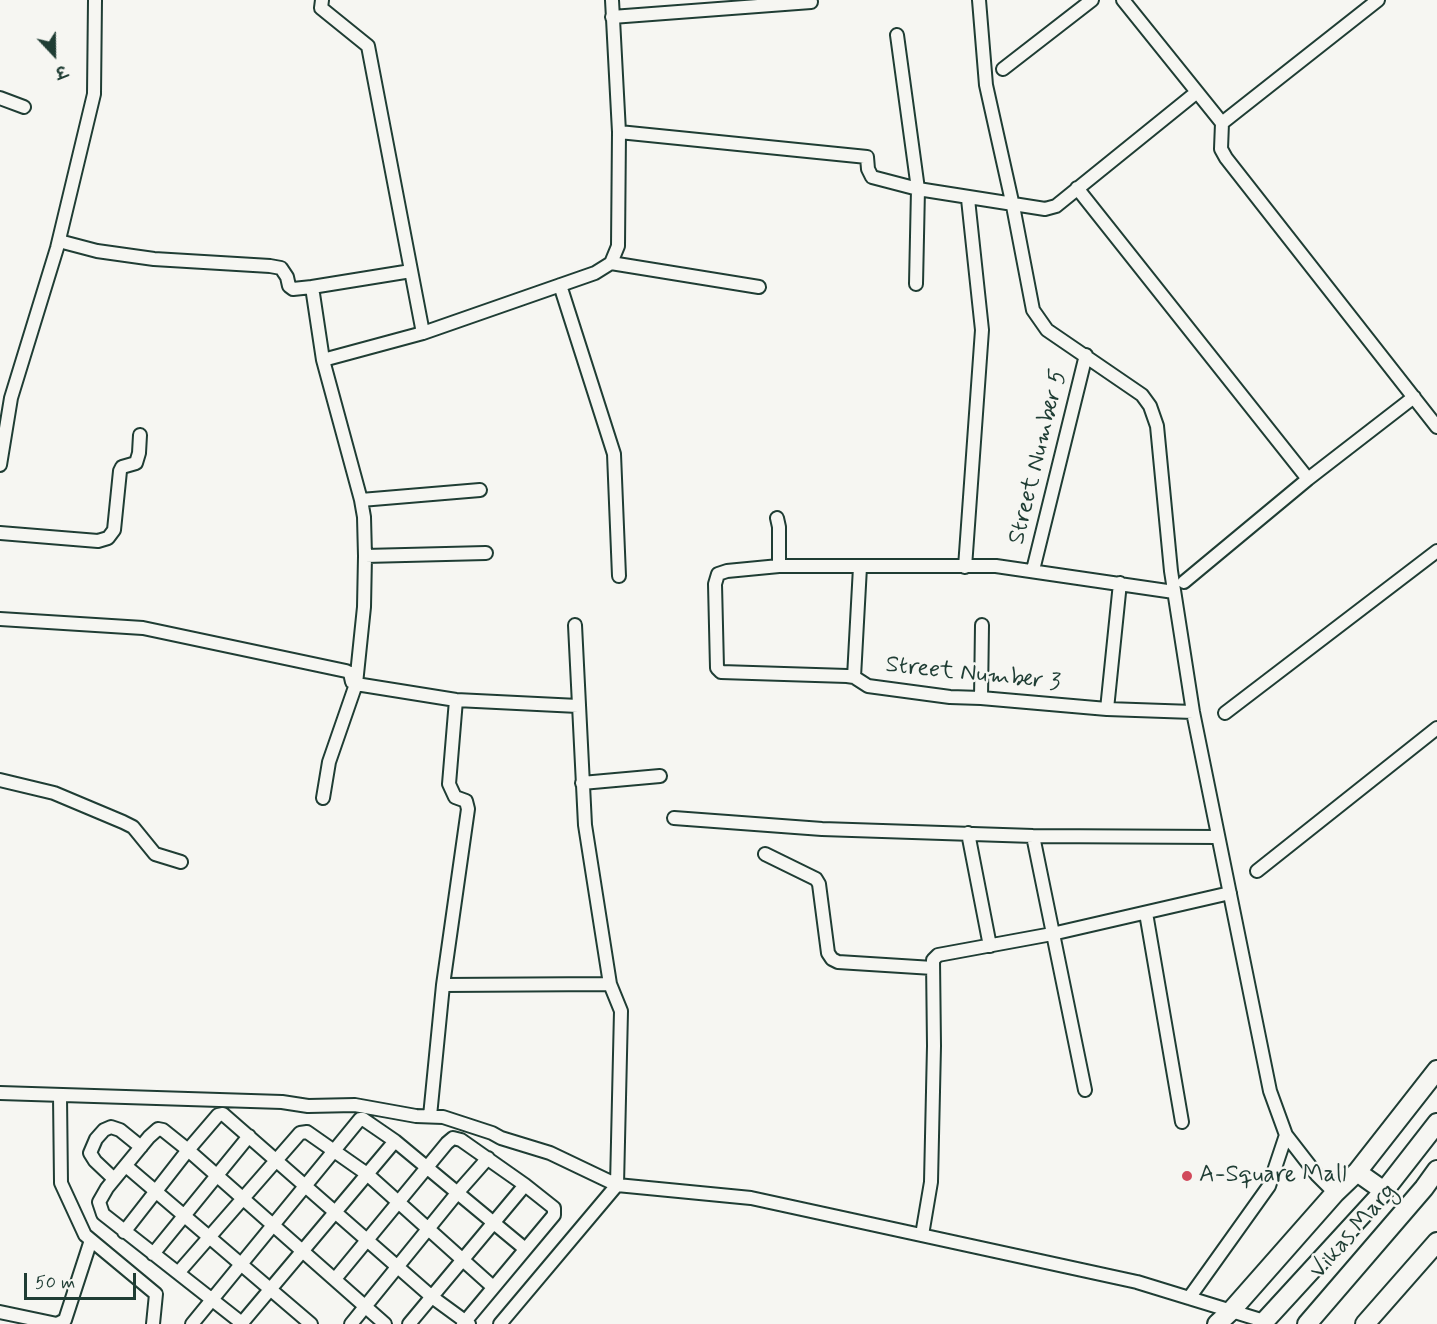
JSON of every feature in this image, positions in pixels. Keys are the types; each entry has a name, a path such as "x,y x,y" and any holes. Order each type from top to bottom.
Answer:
{"street":[{"path":"0,465 11,398 59,241 94,94 95,0"},
{"path":"322,0 321,8 368,46 423,333"},
{"path":"323,360 423,333 595,273 611,263 618,246 619,132 612,0"},
{"path":"979,0 986,85 1033,310 1047,330 1142,395 1150,406 1158,426 1174,592 1193,712 1270,1091 1286,1135 1317,1175 1335,1193"},
{"path":"1003,69 1092,0"},
{"path":"1123,0 1222,123 1221,149 1226,158 1437,427"},
{"path":"1222,123 1378,0"},
{"path":"612,17 811,2"},
{"path":"897,35 918,189 916,284"},
{"path":"619,132 867,157 868,169 872,177 968,199 1044,209 1056,206 1197,92"},
{"path":"0,98 24,107"},
{"path":"1077,188 1308,479"},
{"path":"965,567 981,330 968,199"},
{"path":"59,241 97,251 154,260 281,268 287,277 289,286 293,289 411,271"},
{"path":"611,263 759,287"},
{"path":"560,285 614,454 619,576"},
{"path":"312,287 323,360 362,500 365,556 364,607 356,684 329,762 324,798"},
{"name":"Street Number 5","path":"1033,570 1086,355"},
{"path":"1184,582 1308,479 1414,398"},
{"path":"0,533 98,541 108,538 114,530 120,471 122,466 136,463 140,435"},
{"path":"362,500 480,490"},
{"path":"777,518 779,566 996,566 1174,592"},
{"path":"1225,713 1437,551"},
{"path":"365,556 486,553"},
{"name":"Street Number 3","path":"779,566 727,571 718,574 715,584 717,668 721,672 854,677 868,686 950,697 1107,709 1193,712"},
{"path":"854,677 860,567"},
{"path":"1107,709 1120,583"},
{"path":"0,619 143,628 350,673 352,682 356,684 456,700 578,706"},
{"path":"500,1324 617,1185 621,1011 610,984 585,825 575,625"},
{"path":"981,698 982,625"},
{"path":"430,1116 443,985 468,809 466,801 455,797 449,784 456,700"},
{"path":"1257,871 1437,728"},
{"path":"582,783 660,776"},
{"path":"0,780 54,793 123,822 133,827 155,854 181,862"},
{"path":"674,818 822,829 1033,836 1218,837"},
{"path":"968,833 990,946"},
{"path":"1033,836 1085,1090"},
{"path":"765,854 816,879 819,884 828,953 832,959 838,962 933,968"},
{"path":"922,1235 931,1182 933,960 938,956 1052,934 1230,893"},
{"path":"1146,913 1182,1122"},
{"path":"443,985 610,984"},
{"path":"1217,1324 1335,1193 1357,1172 1437,1070"},
{"path":"0,1093 260,1101 308,1106 355,1105 443,1117 550,1153 617,1185 751,1198 1137,1282 1263,1323"},
{"path":"60,1096 61,1183 85,1235 156,1294 153,1324"},
{"path":"124,1232 188,1150 218,1116 223,1114 305,1186 336,1212 368,1240 398,1266 432,1297 466,1323 493,1287 554,1215 554,1208 488,1158 461,1140 453,1138 398,1203 368,1240 335,1279"},
{"path":"192,1324 360,1119 395,1141 525,1248"},
{"name":"Vikas Marg","path":"1263,1323 1384,1191 1437,1123"},
{"path":"114,1179 90,1153 96,1139 104,1130 111,1127 120,1130 141,1147"},
{"path":"386,1324 366,1306 303,1251 243,1199 188,1150 163,1130 158,1129 141,1147 114,1179 99,1202 103,1214 124,1232 242,1324 270,1289 303,1251 336,1212 395,1141"},
{"path":"178,1273 300,1133 307,1132 367,1174 493,1287"},
{"path":"1189,1298 1269,1186 1286,1135"},
{"path":"153,1254 249,1136"},
{"path":"351,1324 488,1158"},
{"path":"126,1166 270,1289 303,1321"},
{"name":"Vikas Marg","path":"1307,1324 1431,1192 1437,1170"},
{"path":"1357,1172 1384,1191"},
{"path":"409,1324 525,1185"},
{"path":"0,1312 57,1324 65,1320 91,1240"},
{"path":"1365,1324 1437,1242"}],"place":[{"name":"A-Square Mall","path":"1187,1176"}]}
